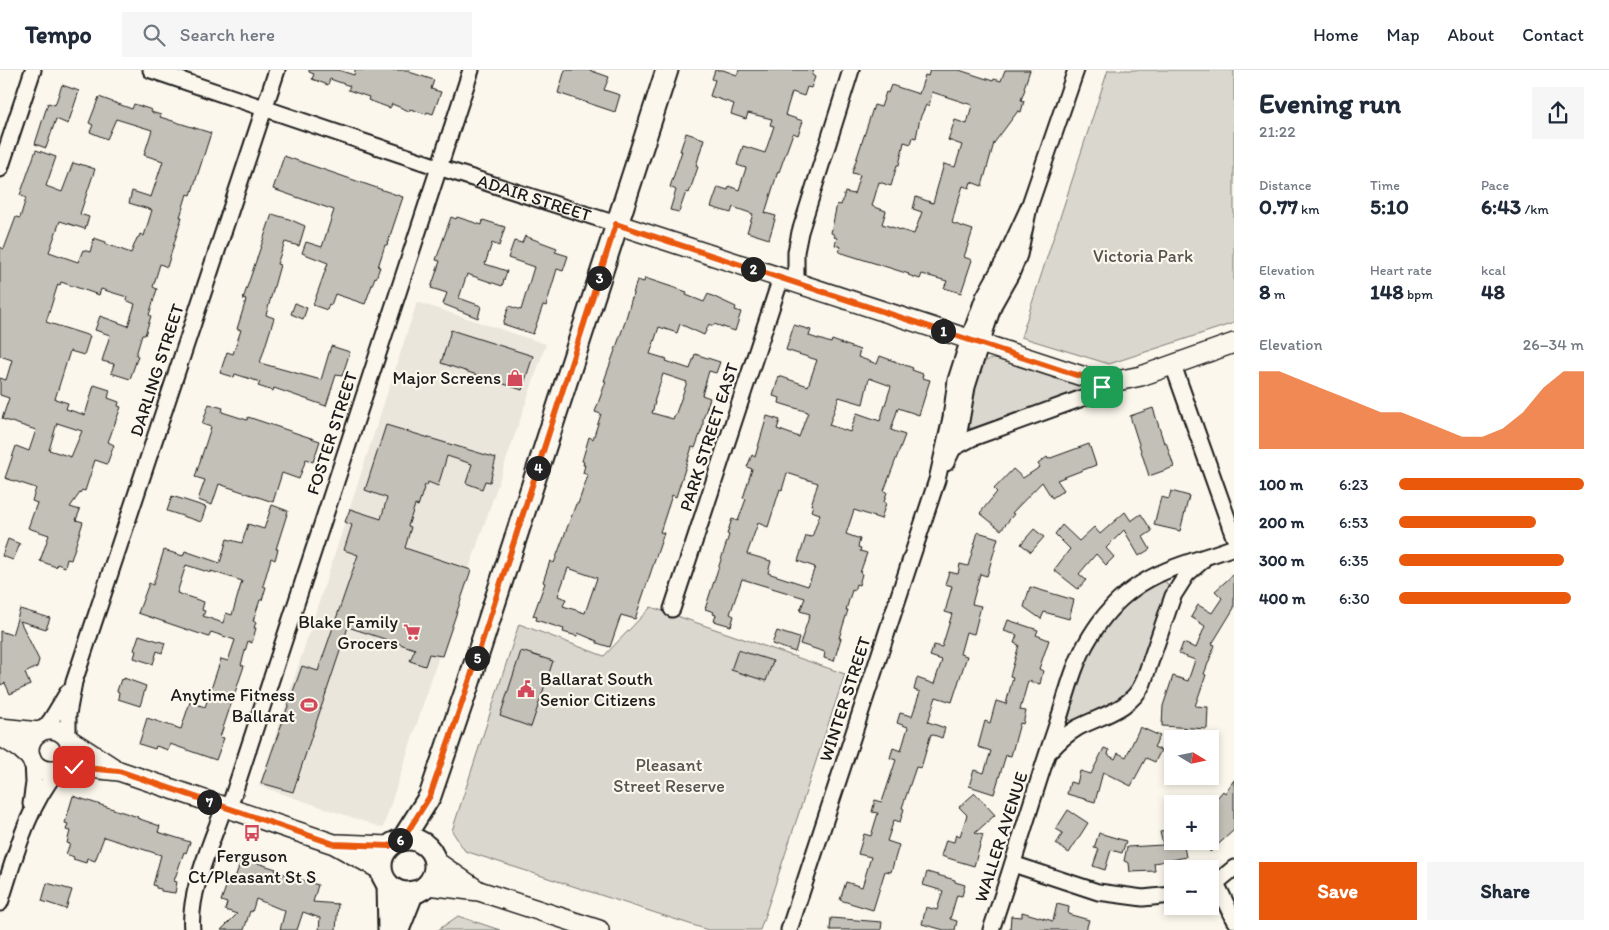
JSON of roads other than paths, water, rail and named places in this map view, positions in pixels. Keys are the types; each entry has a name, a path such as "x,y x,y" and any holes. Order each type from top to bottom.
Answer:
{"main road":[{"path":"389,930 385,878 381,861 384,853 396,842 430,796 468,685 667,70"},
{"path":"398,930 420,888 432,877 435,868 430,853 430,796"},
{"path":"396,842 412,839 420,841 430,853"},
{"path":"385,878 396,890 404,893 420,888"}],"street":[{"path":"0,169 33,70"},
{"name":"ADAIR STREET","path":"151,70 438,167 1087,378 1118,381 1141,376 1234,343"},
{"name":"DARLING STREET","path":"69,739 69,708 74,682 277,70"},
{"name":"FOSTER STREET","path":"192,930 192,910 195,893 226,807 471,70"},
{"name":"PARK STREET EAST","path":"672,609 796,257 800,232 851,70"},
{"name":"WINTER STREET","path":"789,930 937,480 951,418 956,380 1019,255 1029,206 1076,70"},
{"name":"WINTER STREET","path":"937,480 955,447 962,423 975,341"},
{"path":"1173,365 1234,537"},
{"path":"955,447 972,438 1088,396 1105,385 1118,381"},
{"name":"WALLER AVENUE","path":"991,930 1078,662 1090,637 1123,597 1142,583 1185,563 1212,556 1234,547"},
{"name":"WALLER AVENUE","path":"1047,755 1068,734 1127,703 1136,696 1143,683 1176,589 1193,568 1212,556"},
{"name":"DARLING STREET","path":"41,731 58,710 74,682"},
{"path":"0,728 41,731"},
{"path":"29,818 34,782 32,759 29,750 30,743 41,731 50,728 63,732 69,739 119,771"},
{"path":"0,736 21,749 43,770 90,768 119,771 334,844 385,878"},
{"path":"0,903 29,818 43,790 71,755 72,748 69,739"},
{"path":"334,844 396,842"},
{"path":"430,853 479,891"},
{"path":"1013,864 1098,892 1143,898 1164,896"},
{"path":"1219,879 1234,868"},
{"path":"420,888 479,891 599,930"},
{"path":"1219,894 1234,920"}],"place":[{"name":"Major Screens","path":"515,378"},
{"name":"Blake Family Grocers","path":"412,632"},
{"name":"Ballarat South Senior Citizens","path":"526,689"},
{"name":"Anytime Fitness Ballarat","path":"309,705"},
{"name":"Ferguson Ct/Pleasant St S","path":"252,833"}],"park label":[{"name":"Victoria Park","path":"1143,256"},
{"name":"Pleasant Street Reserve","path":"669,775"}]}
